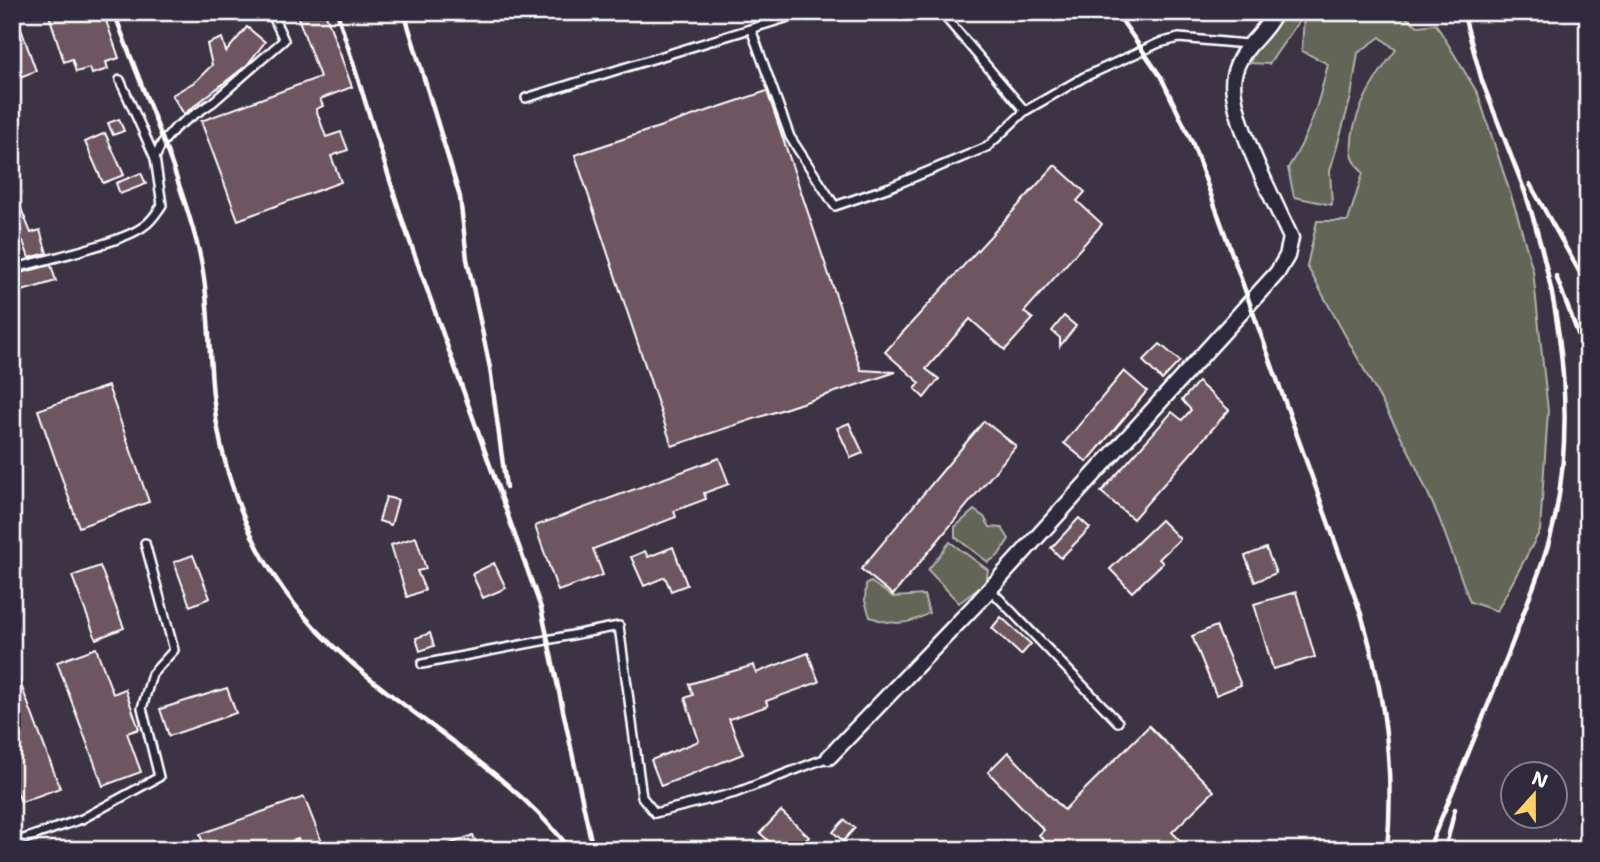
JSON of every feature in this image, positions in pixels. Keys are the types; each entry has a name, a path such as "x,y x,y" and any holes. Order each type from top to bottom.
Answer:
{"street":[{"path":"829,757 990,589 1251,304 1287,256 1291,238 1234,107 1234,76 1247,44 1268,28 1275,12"}],"lane":[{"path":"155,158 162,143 176,127 214,102 284,40 271,12"},
{"path":"526,97 805,12"},
{"path":"941,12 1025,111"},
{"path":"751,29 790,137 835,206 890,187 987,147 1025,111 1084,77 1170,39 1190,38 1247,44"},
{"path":"12,269 143,228 162,205 155,158 120,80"},
{"path":"12,843 82,819 159,777 142,708 152,674 174,650 145,543"},
{"path":"990,589 1118,722"},
{"path":"422,664 619,626 642,797 655,813 734,793 829,757"}],"green space":[{"path":"1284,12 1399,12 1418,26 1436,24 1478,94 1533,271 1548,411 1540,531 1497,611 1470,602 1439,518 1409,451 1307,266 1317,221 1348,221 1363,173 1352,154 1354,127 1372,86 1396,50 1380,37 1358,53 1351,97 1330,171 1332,205 1294,197 1288,168 1302,144 1312,118 1328,64 1302,51 1304,14 1269,64 1250,63 1259,41 1280,21"},
{"path":"974,510 984,517 990,527 1002,528 1009,539 998,556 988,562 955,537 955,527"},
{"path":"950,542 988,570 986,583 959,603 928,570"},
{"path":"871,582 893,597 924,595 929,613 900,623 870,617 865,601 866,584"}],"building":[{"path":"12,12 15,12 36,71 12,80"},
{"path":"48,12 103,12 119,58 106,62 108,69 92,74 90,68 76,72 72,59 64,62"},
{"path":"296,12 325,12 352,87 320,99 323,106 316,109 326,137 341,132 348,150 331,156 341,182 238,220 201,121 320,77"},
{"path":"247,27 265,42 247,65 184,114 172,95 196,81 212,65 207,44 222,38 226,52"},
{"path":"767,91 861,370 896,372 672,446 575,155"},
{"path":"119,119 124,131 113,135 108,123"},
{"path":"105,133 124,175 103,183 85,142"},
{"path":"1055,165 1085,192 1077,201 1102,224 1024,312 1033,319 1005,350 970,319 926,369 939,379 924,398 915,389 920,383 885,352"},
{"path":"141,173 146,184 120,194 116,183"},
{"path":"12,186 31,233 40,230 47,253 29,258 23,241 12,246"},
{"path":"51,265 56,281 12,294 12,275"},
{"path":"1064,316 1076,326 1060,346 1060,338 1052,331"},
{"path":"1160,344 1180,361 1162,380 1143,361"},
{"path":"1124,371 1147,391 1087,462 1064,443"},
{"path":"1198,382 1229,410 1133,519 1101,492 1172,412 1182,420 1191,410 1182,400"},
{"path":"108,386 149,502 79,527 38,410"},
{"path":"984,421 1016,446 893,595 861,569"},
{"path":"849,423 863,453 851,458 837,428"},
{"path":"719,458 729,484 704,493 706,499 674,511 676,517 593,549 603,575 558,591 535,526"},
{"path":"386,497 398,500 391,525 379,521"},
{"path":"1079,518 1090,528 1061,558 1051,548"},
{"path":"1161,520 1180,539 1159,559 1163,563 1132,592 1110,569"},
{"path":"416,537 426,569 417,571 425,590 407,597 391,545"},
{"path":"673,547 687,585 671,591 665,577 644,586 631,557 645,551 648,557"},
{"path":"1266,548 1276,573 1255,582 1245,556"},
{"path":"193,555 210,598 190,606 174,562"},
{"path":"494,563 506,588 483,598 472,574"},
{"path":"100,566 124,628 96,639 72,576"},
{"path":"1296,592 1315,657 1273,669 1254,604"},
{"path":"1001,617 1031,644 1021,655 992,628"},
{"path":"1216,626 1241,685 1216,695 1192,636"},
{"path":"430,633 434,646 420,651 416,638"},
{"path":"96,648 113,694 125,689 139,729 127,733 141,772 103,786 57,662"},
{"path":"808,653 819,682 766,701 768,706 729,719 743,754 661,786 651,760 699,741 685,698 693,695 689,684 754,665 756,673"},
{"path":"12,661 60,788 21,802 12,779"},
{"path":"227,688 236,713 169,736 160,709"},
{"path":"1149,726 1214,791 1172,832 1189,850 1053,850 1039,835 1044,830 988,772 1008,752 1064,810"},
{"path":"304,797 325,850 302,850 298,839 266,850 205,850 200,834"},
{"path":"781,811 809,837 797,850 778,850 760,833"},
{"path":"844,820 855,828 843,841 833,832"},
{"path":"473,835 479,850 437,850 437,849"}],"railway":[{"path":"114,12 190,217 205,283 213,395 221,447 236,498 257,547 285,592 316,629 351,663 503,781 539,814 571,850"},
{"path":"337,12 404,225 541,608 593,850"},
{"path":"404,12 460,197 467,259 490,368 506,487"},
{"path":"1116,12 1161,77 1192,142 1361,614 1376,672 1386,730 1390,790 1387,850"},
{"path":"1463,12 1482,81 1527,197"},
{"path":"1530,184 1588,287"},
{"path":"1428,850 1507,656 1548,546 1555,518 1564,435 1561,351 1547,269 1524,189"},
{"path":"1556,276 1588,360"},
{"path":"1445,850 1455,809"}]}
